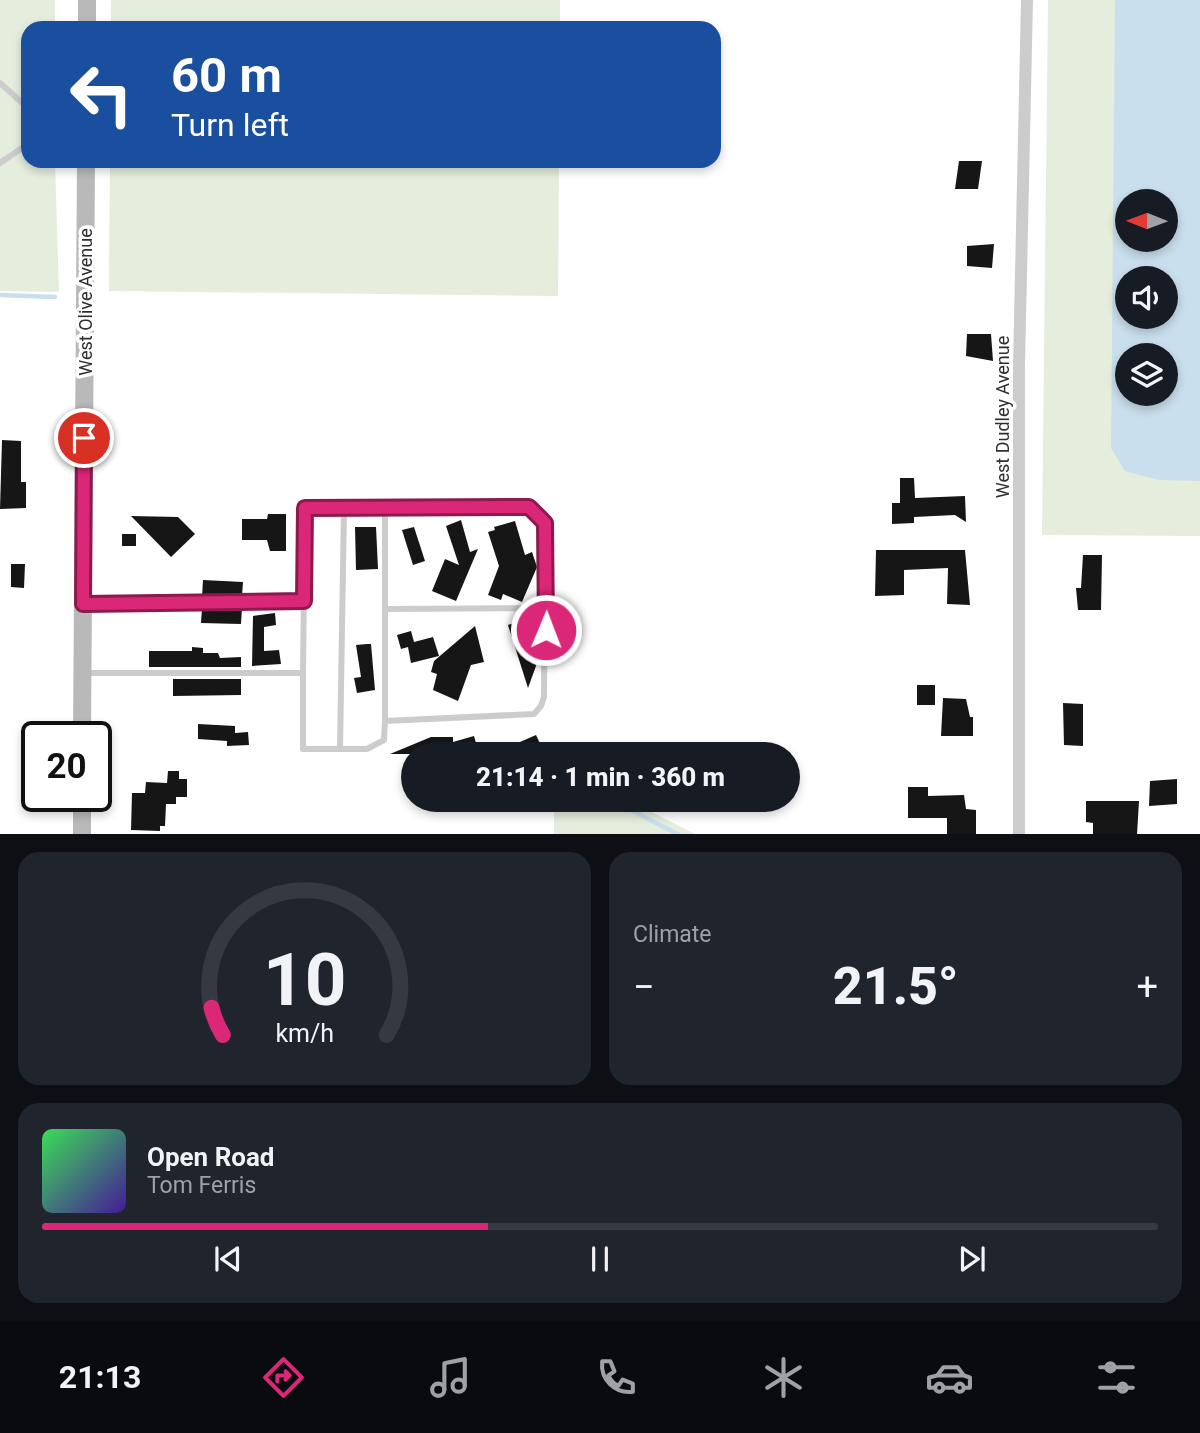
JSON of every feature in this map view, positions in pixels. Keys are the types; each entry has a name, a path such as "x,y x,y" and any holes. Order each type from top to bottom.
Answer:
{"main road":[{"path":"87,0 87,21"},
{"name":"West Olive Avenue","path":"82,721 86,168"},
{"path":"82,812 82,834"}],"street":[{"name":"West Dudley Avenue","path":"1019,834 1019,365 1027,0"}],"lane":[{"path":"0,83 21,102"},
{"path":"0,163 21,149"},
{"path":"385,508 384,740 378,746 367,749 303,749 305,508 529,507 545,523 547,608 544,697 534,714 385,721"},
{"path":"340,749 344,508"},
{"path":"83,604 304,601"},
{"path":"385,609 547,608"},
{"path":"83,673 303,673"}],"green space":[{"path":"0,0 55,0 55,21 21,21 21,168 55,168 59,292 0,291"},
{"path":"111,0 560,0 560,21 111,21"},
{"path":"1048,0 1200,0 1200,536 1042,535"},
{"path":"110,168 559,168 558,296 109,291"},
{"path":"554,812 652,812 695,834 554,834"}],"water":[{"path":"1115,0 1200,0 1200,481 1159,480 1125,471 1111,448"}],"building":[{"path":"959,161 982,161 978,189 955,189"},
{"path":"994,244 992,268 967,266 967,246"},
{"path":"967,334 991,334 993,361 966,356"},
{"path":"2,440 21,441 21,482 26,482 26,508 0,509"},
{"path":"900,478 914,478 915,498 965,496 966,522 955,515 914,517 914,523 892,524 892,503 900,503"},
{"path":"268,514 286,514 286,551 270,551 267,540 242,540 242,519 267,519"},
{"path":"131,516 178,517 195,534 171,557"},
{"path":"461,520 470,552 478,549 456,601 432,591 445,559 459,565 446,526"},
{"path":"515,521 525,555 532,552 537,567 522,602 503,594 501,600 488,595 499,566 488,532 495,530 494,527"},
{"path":"355,527 376,527 378,569 356,570"},
{"path":"414,527 425,561 413,565 402,530"},
{"path":"122,534 136,534 136,546 122,546"},
{"path":"876,550 965,550 970,605 947,604 948,568 904,570 904,595 875,596"},
{"path":"1083,555 1102,555 1101,610 1078,610 1076,588 1081,588"},
{"path":"11,564 25,564 24,588 11,587"},
{"path":"203,580 243,582 242,596 202,597"},
{"path":"202,608 242,608 241,624 201,623"},
{"path":"275,613 276,625 264,627 264,651 279,650 281,664 252,666 253,616"},
{"path":"522,620 536,666 528,688 508,625"},
{"path":"475,626 484,662 471,665 458,701 433,690 437,674 431,672 434,661"},
{"path":"411,631 414,642 433,637 439,656 411,663 408,647 401,649 397,635"},
{"path":"371,644 375,690 357,693 354,678 361,677 356,645"},
{"path":"192,647 203,648 203,653 218,653 220,658 241,657 241,667 149,667 149,651 192,651"},
{"path":"173,679 241,679 241,695 173,696"},
{"path":"917,685 935,685 935,705 917,705"},
{"path":"943,698 966,699 970,717 973,717 973,736 941,736"},
{"path":"1063,703 1083,704 1083,746 1064,745"},
{"path":"198,724 235,726 235,733 248,732 249,745 227,746 227,741 198,739"},
{"path":"536,735 539,742 520,742"},
{"path":"474,736 476,742 453,742"},
{"path":"431,737 453,737 453,742 419,742"},
{"path":"168,771 179,771 179,779 187,779 187,797 176,797 176,804 166,804 165,826 160,826 160,831 131,830 132,793 145,793 146,782 167,783"},
{"path":"1177,779 1177,804 1149,806 1150,781"},
{"path":"908,787 928,787 928,796 964,795 966,809 976,810 976,834 947,834 947,818 908,818"},
{"path":"1086,801 1139,801 1137,834 1093,834 1093,823 1086,822"}],"waterway":[{"path":"0,295 55,297"},
{"path":"635,812 677,834"}],"route":[{"path":"84,438 83,604 304,601 305,508 529,507 538,513 545,523 546,630"}]}
